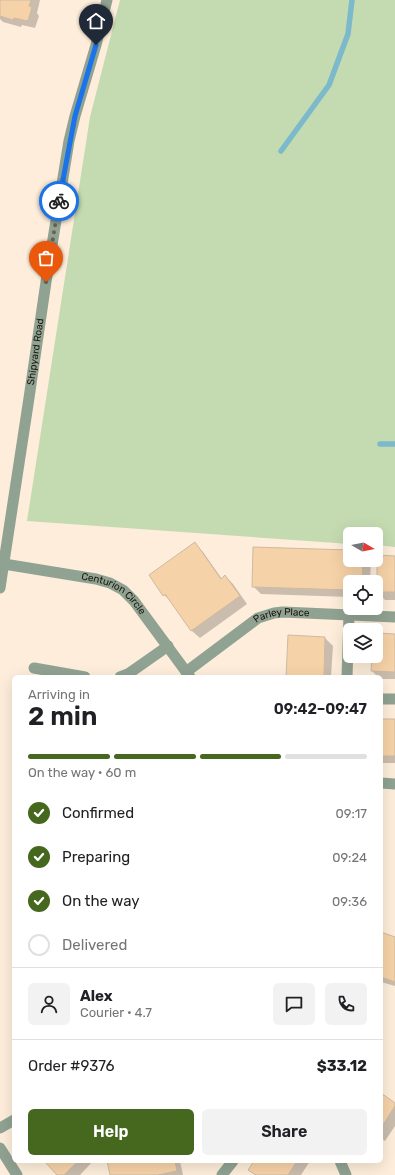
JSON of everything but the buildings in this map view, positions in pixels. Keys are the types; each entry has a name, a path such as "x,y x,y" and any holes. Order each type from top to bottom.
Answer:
{"street":[{"name":"Shipyard Road","path":"0,588 46,282 69,141 107,0"},
{"name":"Centurion Circle","path":"4,564 96,579 110,583 122,590 134,600 188,675"},
{"name":"Parley Place","path":"188,675 258,618 284,612 343,615"},
{"path":"347,675 349,615"},
{"name":"Parley Place","path":"349,615 395,617"},
{"path":"125,675 168,646"},
{"path":"34,668 74,675"},
{"path":"383,699 395,699"},
{"path":"383,783 395,784"},
{"path":"0,1128 12,1121"},
{"path":"0,1148 17,1175"},
{"path":"222,1175 231,1163"},
{"path":"341,1163 346,1175"}],"green space":[{"path":"120,0 395,0 395,547 383,546 383,527 343,527 343,544 27,521 90,117"}],"waterway":[{"path":"281,151 329,85 348,34 352,0"},
{"path":"380,444 395,444"}],"way so far":[{"path":"46,282 59,201"}],"route":[{"path":"59,201 69,141 96,45"}]}
